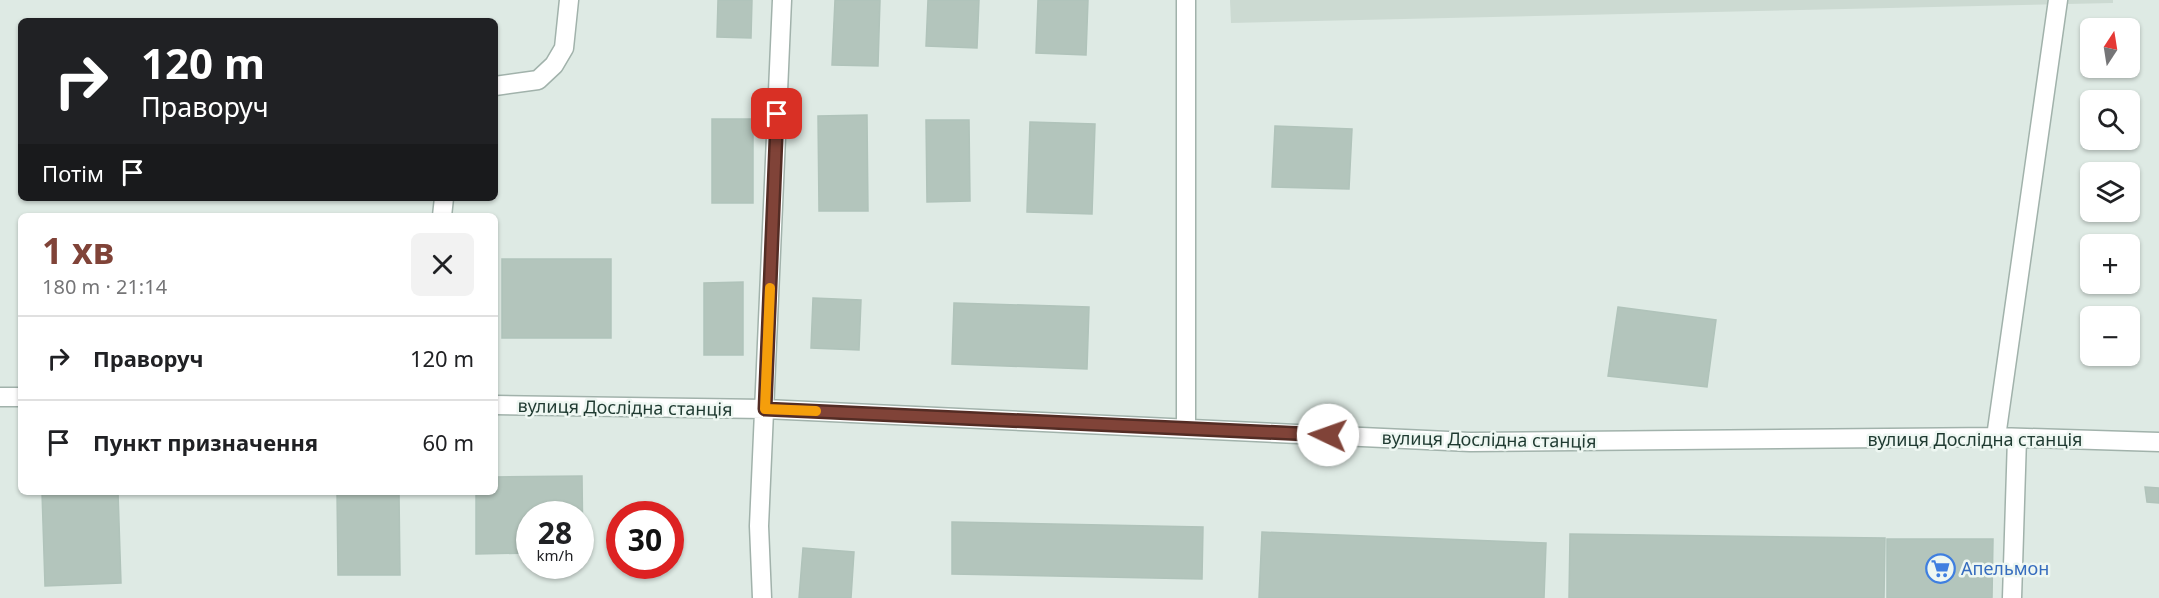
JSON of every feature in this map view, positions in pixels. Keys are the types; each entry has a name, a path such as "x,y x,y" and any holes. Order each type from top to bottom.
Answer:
{"street":[{"path":"498,86 538,80 554,65 564,48 568,0"},
{"path":"762,598 759,526 782,0"},
{"path":"1186,0 1186,428"},
{"path":"1996,437 2058,0"},
{"path":"0,397 18,397"},
{"name":"вулиця Дослідна станція","path":"498,405 765,409 1470,442 1996,437 2159,442"},
{"path":"2012,598 2017,438"}],"shaded area":[{"path":"1230,0 2113,0 2113,3 1231,23"}],"building":[{"path":"718,0 752,0 751,38 717,37"},
{"path":"835,0 880,0 878,66 832,65"},
{"path":"928,0 979,0 977,48 926,46"},
{"path":"1038,0 1088,0 1086,55 1036,53"},
{"path":"867,115 868,211 819,211 818,116"},
{"path":"712,119 753,119 753,203 712,203"},
{"path":"926,120 969,120 970,201 927,202"},
{"path":"1030,122 1095,124 1092,214 1027,212"},
{"path":"1275,126 1352,129 1349,189 1272,187"},
{"path":"502,259 611,259 611,338 502,338"},
{"path":"743,282 743,355 704,355 704,283"},
{"path":"813,298 861,300 859,350 811,348"},
{"path":"954,303 1089,307 1087,369 952,364"},
{"path":"1618,307 1716,320 1707,387 1608,376"},
{"path":"582,476 582,501 516,501 516,553 476,554 476,495 498,495 498,477"},
{"path":"2145,487 2159,488 2159,503 2147,502"},
{"path":"42,495 118,495 121,583 45,586"},
{"path":"337,495 399,495 400,575 338,575"},
{"path":"952,522 1203,527 1202,579 952,574"},
{"path":"1262,532 1546,543 1544,598 1259,598"},
{"path":"1570,534 1885,538 1884,598 1569,598"},
{"name":"Апельмон","path":"1887,539 1993,539 1992,598 1887,598"},
{"path":"803,548 854,552 851,598 799,598"}],"slow traffic":[{"path":"770,288 765,409 816,411"}],"place":[{"name":"Апельмон","path":"1940,568"}],"route":[{"path":"777,114 765,409 1328,435"}]}
